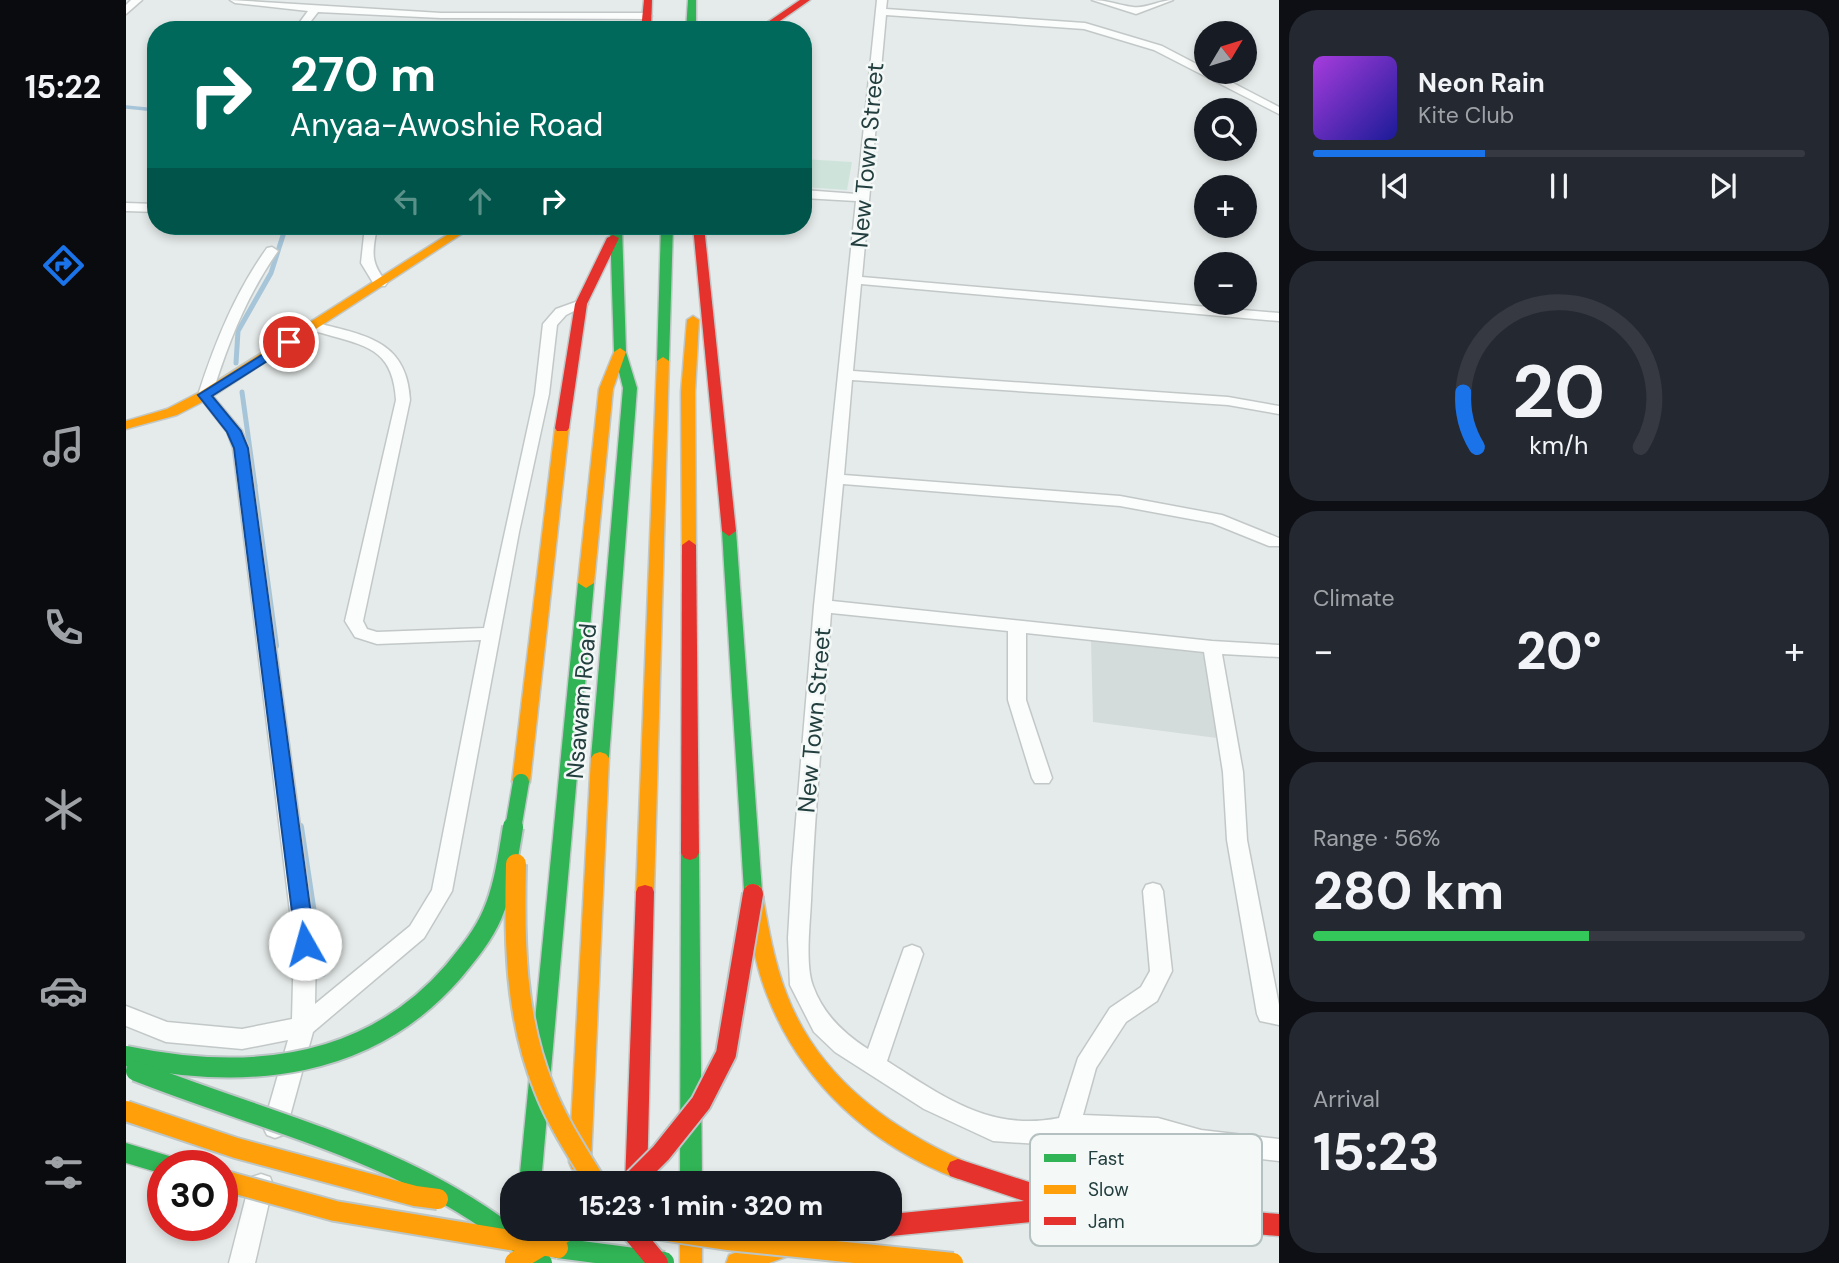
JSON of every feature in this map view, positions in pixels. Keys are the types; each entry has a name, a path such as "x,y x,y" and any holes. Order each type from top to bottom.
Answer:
{"main road":[{"path":"678,0 678,21"},
{"path":"691,21 692,0"},
{"path":"774,21 806,0"},
{"path":"126,425 172,412 205,395 454,235"},
{"path":"588,1171 567,1137 538,1072 524,1009 515,871 521,782 547,538 581,304 613,235"},
{"name":"Nsawam Road","path":"580,1171 598,776 630,388 620,352 615,235"},
{"path":"634,1171 667,235"},
{"path":"699,235 728,517 753,894 777,996 802,1043 835,1088 882,1131 925,1156 985,1180 1030,1194"},
{"path":"691,1171 688,392 699,235"},
{"path":"531,1171 566,776 606,388 620,352"},
{"path":"126,1056 208,1070 268,1067 343,1050 386,1029 429,1001 464,960 493,912 521,782"},
{"path":"645,1171 701,1103 726,1054 753,894"},
{"path":"126,1067 243,1112 361,1150 417,1176 439,1187 520,1240 542,1263"},
{"path":"126,1111 236,1147 415,1196 500,1208"},
{"path":"126,1153 147,1159"},
{"path":"238,1184 335,1211 494,1240 670,1263"},
{"path":"902,1224 1030,1211"},
{"path":"523,1263 525,1241"},
{"path":"514,1263 552,1241"},
{"path":"575,1241 576,1263"},
{"path":"632,1241 633,1263"},
{"path":"642,1241 658,1263"},
{"path":"691,1241 691,1263"},
{"path":"739,1241 953,1263"},
{"path":"737,1263 744,1258 797,1241"}],"street":[{"path":"126,11 136,0"},
{"path":"235,0 316,11 448,10 464,14 535,17 647,15"},
{"path":"307,21 325,0"},
{"path":"1085,26 1100,1 1140,11 1168,0"},
{"path":"881,6 1085,26 1158,48 1279,111"},
{"name":"New Town Street","path":"881,6 848,375 823,606 802,868 799,938 802,985 822,1024 844,1045 932,1102 993,1130 1038,1133 1068,1127 1109,1125 1158,1129 1176,1134"},
{"path":"460,21 464,14"},
{"path":"624,21 625,16"},
{"path":"535,17 535,21"},
{"path":"812,195 862,198"},
{"path":"126,207 147,208"},
{"path":"370,235 366,263 368,270 380,284"},
{"path":"242,1263 283,1091 303,1027 305,944 241,448 234,431 205,395 240,305 260,266 272,251"},
{"path":"856,280 1279,317"},
{"path":"126,1016 166,1032 242,1039 303,1027 417,932 443,891 492,634 542,394 550,324 561,312 581,304"},
{"path":"313,326 383,350 394,357 404,380 403,400 354,621 361,634 377,638 492,634"},
{"path":"848,375 1228,401 1279,410"},
{"path":"837,479 1120,501 1216,519 1275,542"},
{"path":"823,606 1212,647 1279,651"},
{"path":"1017,626 1017,700 1042,778"},
{"path":"1212,647 1233,772 1237,840 1268,1014 1279,1016"},
{"path":"1068,1127 1086,1065 1118,1015 1149,994 1161,971 1153,891"},
{"path":"874,1064 912,954"}],"shaded area":[{"path":"1091,640 1208,653 1217,738 1093,722"}],"green space":[{"path":"812,160 852,162 847,190 812,188"}],"waterway":[{"path":"126,107 147,109"},
{"path":"236,363 238,331 271,273 283,235"},
{"path":"242,392 255,486"},
{"path":"254,484 276,646"},
{"path":"300,827 322,973"}],"traffic: fast":[{"path":"691,21 692,0"},
{"path":"600,758 630,388 620,352 616,235"},
{"path":"663,361 667,235"},
{"path":"729,531 753,891"},
{"path":"531,1171 586,583"},
{"path":"126,1056 200,1069 273,1066 344,1048 378,1033 409,1013 437,990 461,962 490,919 503,881 521,782"},
{"path":"690,853 691,1171"},
{"path":"136,1071 404,1170 477,1210 511,1234 542,1263"},
{"path":"126,1153 147,1159"},
{"path":"558,1248 664,1262"}],"traffic: slow":[{"path":"126,425 172,412 205,395 454,235"},
{"path":"689,545 688,392 693,320"},
{"path":"586,583 606,389 620,352"},
{"path":"645,892 663,361"},
{"path":"521,782 562,428"},
{"path":"580,1162 600,758"},
{"path":"516,864 518,970 531,1048 549,1102 588,1171"},
{"path":"753,891 773,984 790,1026 807,1053 827,1079 874,1122 929,1156 958,1169"},
{"path":"126,1111 236,1148 415,1196 438,1199"},
{"path":"238,1184 335,1211 558,1248"},
{"path":"515,1262 550,1241"},
{"path":"691,1241 691,1263"},
{"path":"738,1241 953,1263"},
{"path":"737,1263 800,1241"}],"traffic: jam":[{"path":"647,21 648,0"},
{"path":"774,21 806,0"},
{"path":"699,235 729,531"},
{"path":"562,428 581,304 613,238"},
{"path":"689,545 690,853"},
{"path":"636,1171 645,892"},
{"path":"643,1171 701,1103 726,1054 753,894"},
{"path":"958,1169 1030,1193"},
{"path":"902,1224 1030,1211"},
{"path":"1262,1224 1279,1225"},
{"path":"640,1241 658,1263"}],"route":[{"path":"289,342 205,395 234,431 241,448 305,944"}]}
